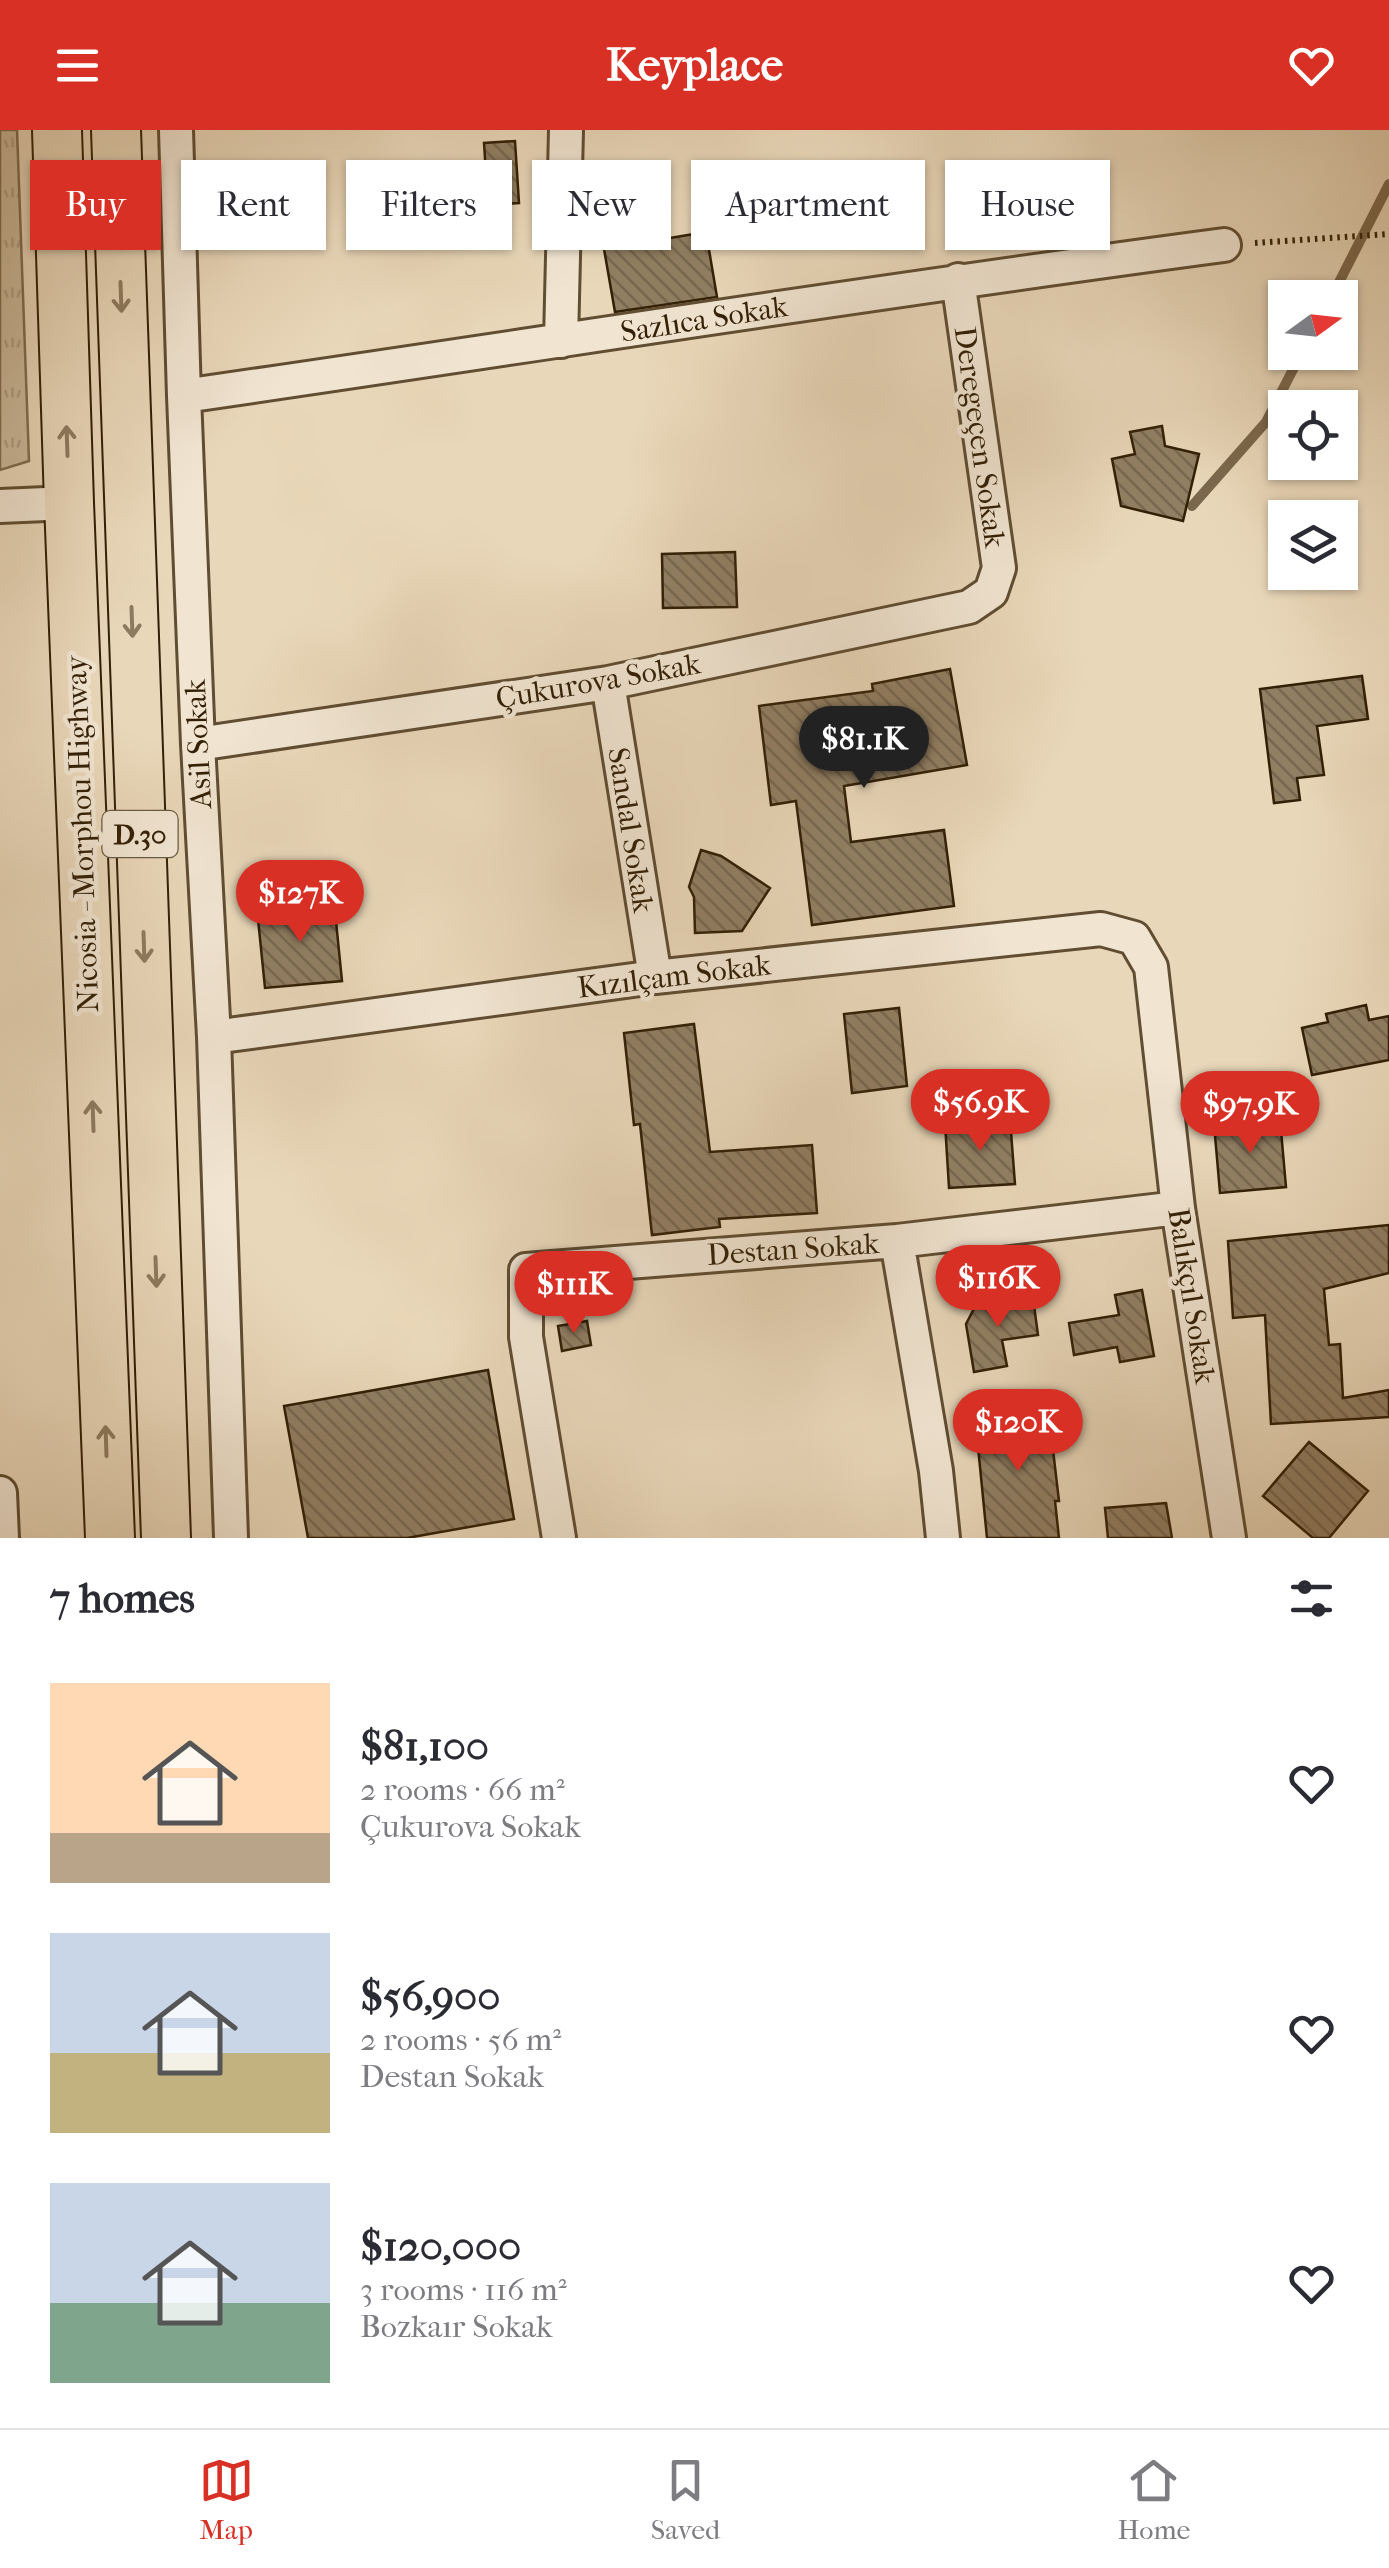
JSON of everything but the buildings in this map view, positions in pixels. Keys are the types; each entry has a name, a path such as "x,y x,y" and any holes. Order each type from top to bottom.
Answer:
{"highway":[{"name":"Nicosia - Morphou Highway","path":"57,130 110,1538"},
{"name":"Nicosia - Morphou Highway","path":"116,130 166,1538"}],"street":[{"name":"Asil Sokak","path":"176,130 231,1538"},
{"path":"561,342 566,130"},
{"name":"Sazlıca Sokak","path":"184,396 958,280 1224,245"},
{"name":"Deregeçen Sokak","path":"958,280 999,568 991,592"},
{"path":"0,506 69,503"},
{"name":"Çukurova Sokak","path":"198,744 608,683 969,607 991,592"},
{"name":"Sandal Sokak","path":"608,683 654,976"},
{"name":"Kızılçam Sokak","path":"214,1038 654,976 1101,930 1134,938"},
{"name":"Balıkçıl Sokak","path":"1134,938 1151,966 1178,1208 1229,1538"},
{"name":"Destan Sokak","path":"559,1538 526,1337 526,1270 896,1241 1178,1208"},
{"path":"896,1241 936,1471 943,1538"},
{"path":"0,1493 2,1538"}],"path":[{"path":"1224,245 1389,234"}],"green space":[{"path":"0,130 17,130 29,461 0,470"}],"waterway":[{"path":"1340,280 1389,184"},
{"path":"1192,506 1266,422 1293,370"}]}
